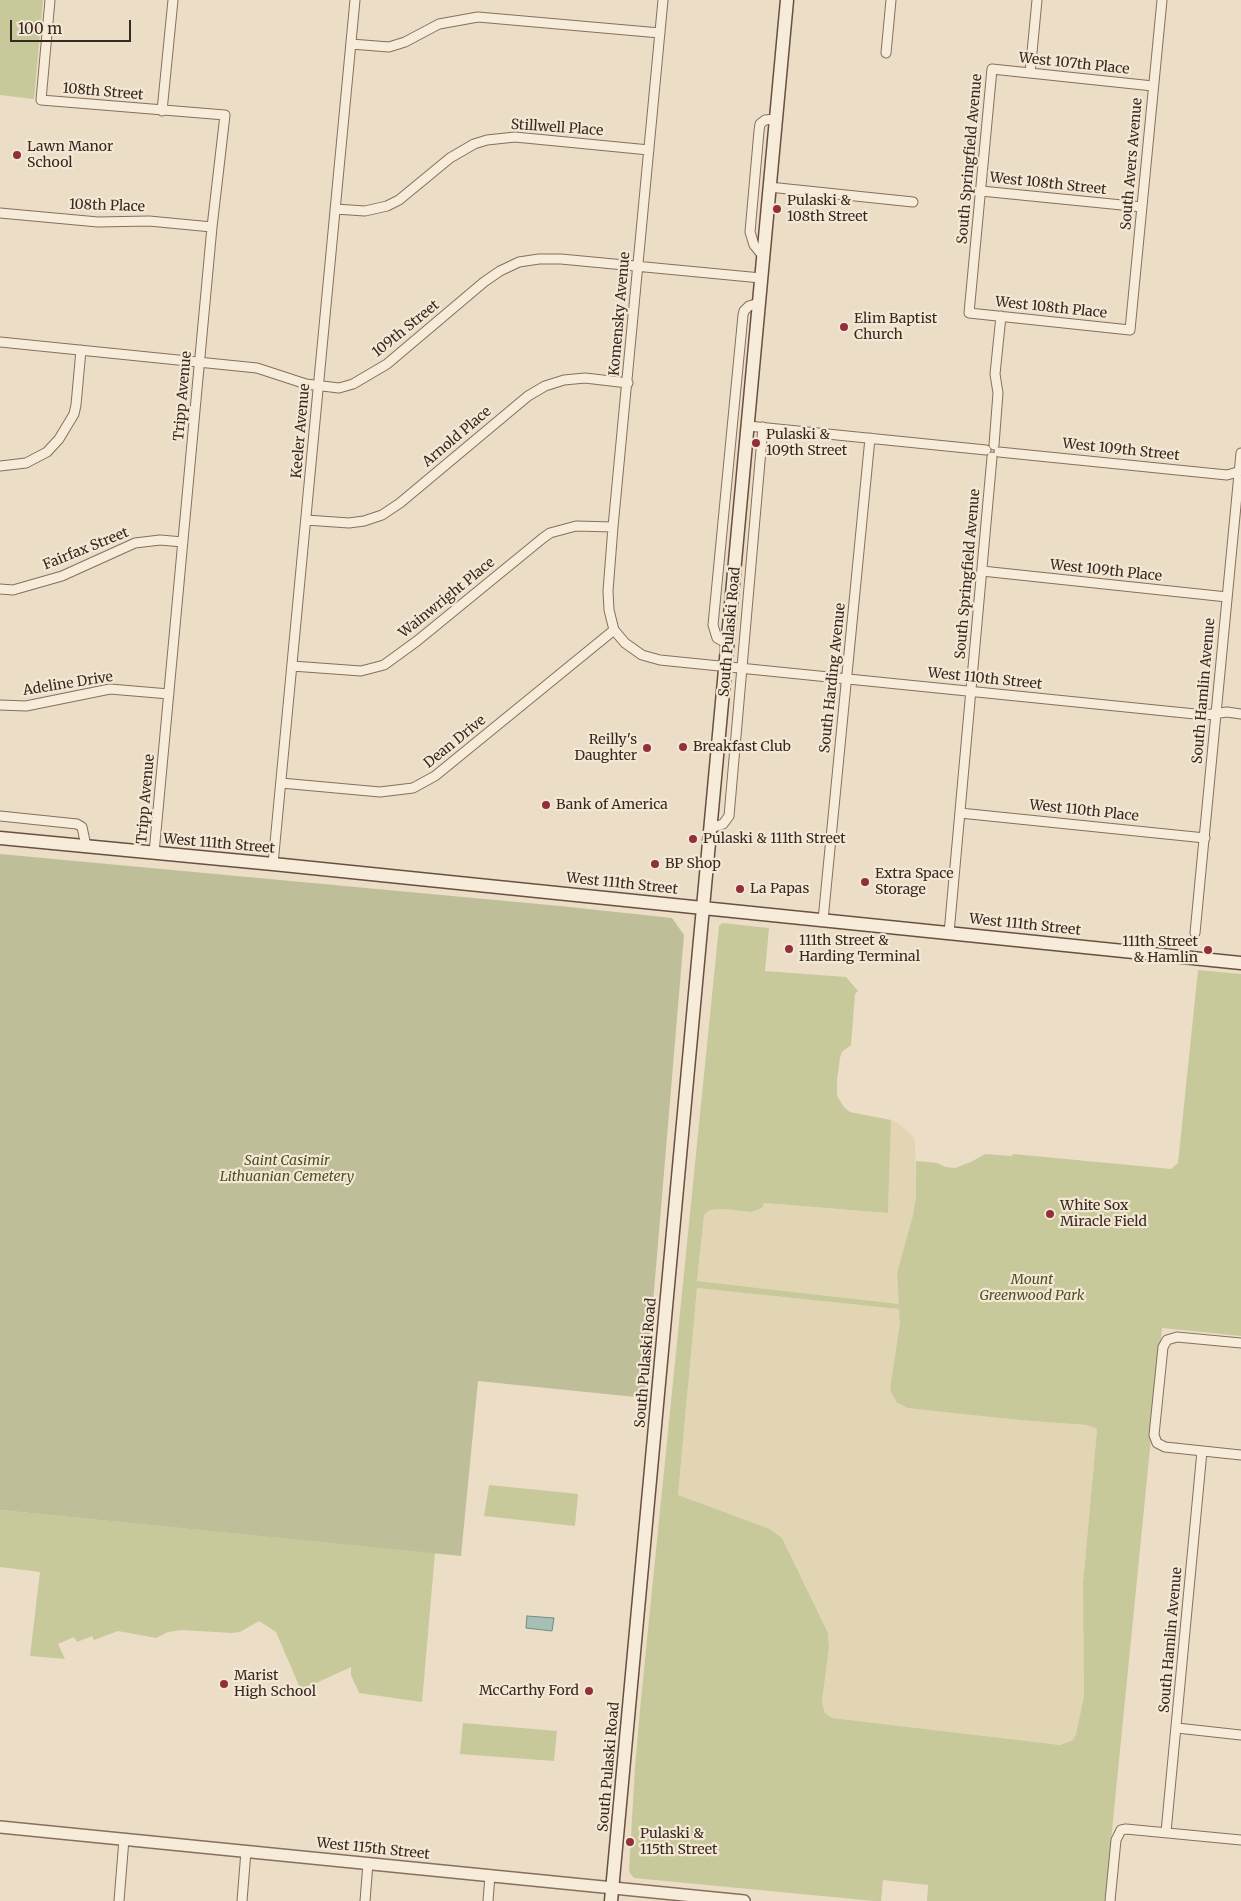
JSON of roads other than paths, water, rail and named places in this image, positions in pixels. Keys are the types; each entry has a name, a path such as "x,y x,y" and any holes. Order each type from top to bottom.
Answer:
{"main road":[{"name":"South Pulaski Road","path":"611,1901 787,0"},
{"name":"West 111th Street","path":"0,838 1241,962"}],"street":[{"name":"108th Street","path":"50,0 41,100 162,112"},
{"path":"162,112 173,0"},
{"name":"Keeler Avenue","path":"273,864 355,0"},
{"name":"Komensky Avenue","path":"614,630 609,610 608,591 663,0"},
{"path":"886,53 890,0"},
{"path":"1030,73 1037,0"},
{"name":"South Avers Avenue","path":"1130,330 1162,0"},
{"path":"351,44 389,47 405,42 438,24 485,16 660,33"},
{"name":"West 107th Place","path":"992,69 1154,86"},
{"name":"South Springfield Avenue","path":"969,313 992,69"},
{"name":"Tripp Avenue","path":"154,853 212,227 225,116 162,112"},
{"path":"763,256 754,245 750,232 760,124 765,120 775,119"},
{"name":"Stillwell Place","path":"335,209 364,211 387,206 399,200 450,158 474,144 487,140 515,137 649,150"},
{"path":"769,187 913,202"},
{"name":"West 108th Street","path":"981,192 1142,207"},
{"name":"108th Place","path":"0,213 98,222 149,221 212,227"},
{"name":"109th Street","path":"0,342 257,368 293,381 319,387 339,388 353,384 387,364 484,282 500,271 520,262 539,259 561,259 761,278"},
{"name":"South Pulaski Road","path":"728,644 717,638 713,625 743,316 744,311 749,306 759,303"},
{"name":"West 108th Place","path":"969,313 1130,330"},
{"name":"South Springfield Avenue","path":"949,932 998,393 995,374 1001,316"},
{"path":"0,466 32,460 47,452 60,439 74,414 81,350"},
{"name":"Arnold Place","path":"306,520 350,523 382,515 400,503 528,396 545,386 564,380 585,378 628,383"},
{"name":"West 109th Street","path":"748,426 1227,475 1240,472"},
{"name":"South Pulaski Road","path":"711,828 723,824 729,816 764,428"},
{"name":"South Harding Avenue","path":"823,920 870,438"},
{"name":"South Hamlin Avenue","path":"1196,933 1241,453"},
{"name":"Wainwright Place","path":"292,666 361,672 384,665 417,641 550,533 576,526 613,527"},
{"name":"Fairfax Street","path":"0,589 13,590 62,576 135,544 154,540 183,542"},
{"name":"West 109th Place","path":"982,571 1227,597"},
{"name":"West 110th Street","path":"614,630 625,643 642,655 660,660 1205,715 1227,712 1241,714"},
{"name":"Dean Drive","path":"281,783 380,792 400,791 418,786 435,776 614,630"},
{"name":"Adeline Drive","path":"0,705 26,706 110,689 169,694"},
{"name":"West 110th Place","path":"960,813 1204,838"},
{"path":"0,816 77,824 82,827 86,846"},
{"path":"1241,1344 1177,1337 1167,1340 1162,1347 1154,1435 1157,1443 1165,1447 1241,1456"},
{"name":"South Hamlin Avenue","path":"1166,1832 1202,1451"},
{"path":"1177,1728 1241,1735"},
{"name":"West 115th Street","path":"0,1827 744,1901"},
{"path":"1110,1901 1116,1840 1122,1830 1126,1828 1241,1840"},
{"path":"119,1901 124,1839"},
{"path":"242,1901 246,1851"},
{"path":"365,1901 368,1864"},
{"path":"488,1901 490,1875"}],"place":[{"name":"Lawn Manor School","path":"17,155"},
{"name":"Pulaski & 108th Street","path":"777,209"},
{"name":"Elim Baptist Church","path":"844,327"},
{"name":"Pulaski & 109th Street","path":"756,443"},
{"name":"Breakfast Club","path":"683,747"},
{"name":"Reilly's Daughter","path":"647,748"},
{"name":"Bank of America","path":"546,805"},
{"name":"Pulaski & 111th Street","path":"693,839"},
{"name":"BP Shop","path":"655,864"},
{"name":"Extra Space Storage","path":"865,882"},
{"name":"La Papas","path":"740,889"},
{"name":"111th Street & Harding Terminal","path":"789,949"},
{"name":"111th Street & Hamlin","path":"1208,950"},
{"name":"White Sox Miracle Field","path":"1050,1214"},
{"name":"Marist High School","path":"224,1684"},
{"name":"McCarthy Ford","path":"589,1691"},
{"name":"Pulaski & 115th Street","path":"630,1842"}],"park label":[{"name":"Saint Casimir Lithuanian Cemetery","path":"287,1170"},
{"name":"Mount Greenwood Park","path":"1032,1288"}]}
